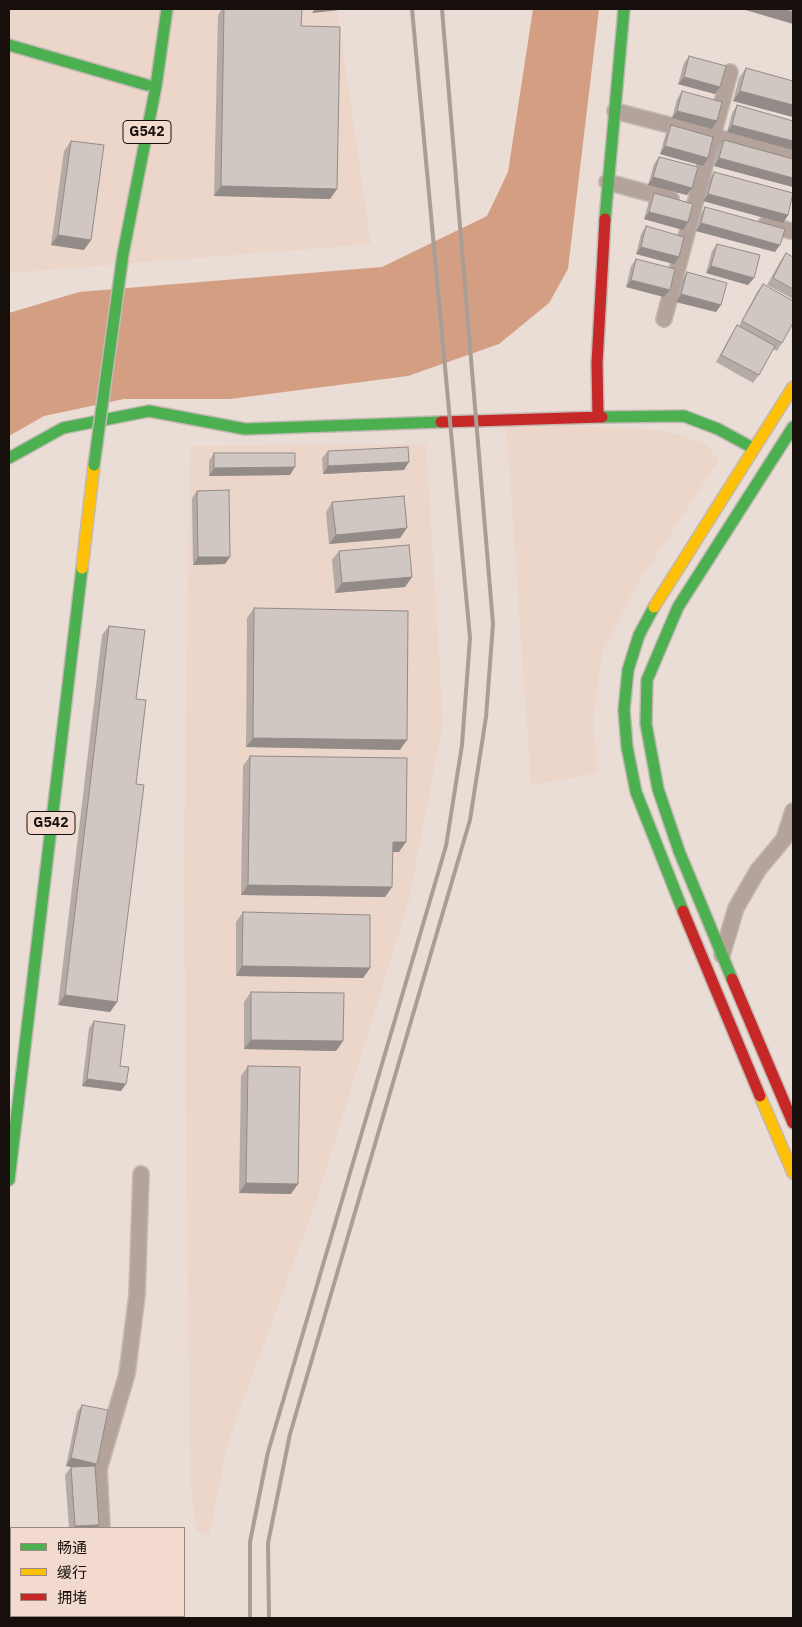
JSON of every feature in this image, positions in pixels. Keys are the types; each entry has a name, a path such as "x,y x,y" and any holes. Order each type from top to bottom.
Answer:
{"main road":[{"name":"G542","path":"9,1180 94,465 158,9"},
{"name":"G542","path":"123,254 156,86 167,9"},
{"path":"598,417 597,363 607,182 624,9"},
{"path":"9,44 147,85"},
{"path":"793,387 665,587 640,635 628,670 624,710 627,747 636,792 699,950 793,1173"},
{"path":"9,458 63,428 149,411 245,429 598,417 684,416 718,429 753,448"},
{"path":"793,427 678,607 648,680 646,724 658,789 679,851 793,1123"}],"street":[{"path":"664,319 730,72"},
{"path":"615,111 793,157"},
{"path":"607,182 714,210"},
{"path":"752,220 791,231"},
{"path":"722,955 736,908 758,870 784,839 793,811"},
{"path":"102,1527 99,1469 127,1374 137,1295 141,1174"}],"shaded area":[{"path":"9,9 337,9 371,244 9,273"},
{"path":"533,9 599,9 568,269 549,303 499,344 408,376 230,399 124,399 44,416 9,436 9,313 79,292 382,267 487,216 508,172"},
{"path":"506,421 666,431 704,443 719,460 638,583 602,652 593,720 597,773 531,785"},
{"path":"426,444 443,722 409,900 317,1199 228,1442 209,1536 196,1530 190,1474 184,877 190,446"}],"building":[{"path":"224,9 302,9 301,26 340,27 337,189 221,186"},
{"path":"782,9 793,9 793,12"},
{"path":"689,56 726,66 720,87 684,77"},
{"path":"746,68 793,81 793,105 740,91"},
{"path":"682,91 722,102 717,121 677,111"},
{"path":"737,105 793,121 793,141 732,125"},
{"path":"671,125 713,137 708,158 665,146"},
{"path":"724,140 793,159 793,178 719,158"},
{"path":"71,141 104,145 91,240 58,235"},
{"path":"659,157 698,167 692,188 653,177"},
{"path":"714,172 793,193 788,215 708,194"},
{"path":"654,193 693,204 688,222 649,212"},
{"path":"705,207 785,229 780,245 701,223"},
{"path":"646,226 684,237 679,257 641,247"},
{"path":"717,244 760,255 754,278 711,266"},
{"path":"786,253 793,257 793,289 773,278"},
{"path":"636,259 675,269 670,290 631,280"},
{"path":"687,272 727,283 721,305 681,294"},
{"path":"763,284 793,301 793,323 782,343 742,321"},
{"path":"737,325 775,346 759,375 721,355"},
{"path":"408,447 409,462 328,466 328,451"},
{"path":"214,453 295,453 295,467 214,468"},
{"path":"229,490 230,557 198,557 197,491"},
{"path":"404,496 407,528 336,535 332,502"},
{"path":"409,545 412,577 342,583 339,551"},
{"path":"254,608 408,611 407,740 253,738"},
{"path":"109,626 145,630 136,699 146,700 136,784 144,785 117,1002 65,995"},
{"path":"250,756 407,758 406,842 393,842 392,887 248,885"},
{"path":"243,912 370,915 370,968 242,966"},
{"path":"251,992 344,993 343,1041 251,1040"},
{"path":"94,1021 125,1025 120,1066 129,1067 126,1084 87,1079"},
{"path":"248,1066 300,1067 298,1184 246,1183"},
{"path":"82,1405 108,1410 97,1464 71,1458"},
{"path":"95,1466 99,1525 75,1526 71,1467"}],"railway":[{"path":"250,1618 250,1542 268,1452 446,846 462,745 470,638 412,9"},
{"path":"269,1618 268,1543 290,1434 470,820 486,717 493,624 442,9"}],"traffic: fast":[{"path":"123,254 156,86 167,9"},
{"path":"605,219 624,9"},
{"path":"9,45 147,85"},
{"path":"94,465 123,254"},
{"path":"9,458 63,428 149,411 245,429 441,422"},
{"path":"602,417 684,416 718,429 753,448"},
{"path":"732,979 679,851 658,789 646,724 647,680 678,607 793,427"},
{"path":"9,1180 82,568"},
{"path":"654,607 639,635 628,670 624,710 627,747 636,792 683,911"}],"traffic: slow":[{"path":"654,607 793,387"},
{"path":"82,568 94,465"},
{"path":"760,1096 793,1173"}],"traffic: jam":[{"path":"598,417 597,363 605,219"},
{"path":"441,422 602,417"},
{"path":"683,911 760,1096"},
{"path":"732,979 793,1123"}]}
